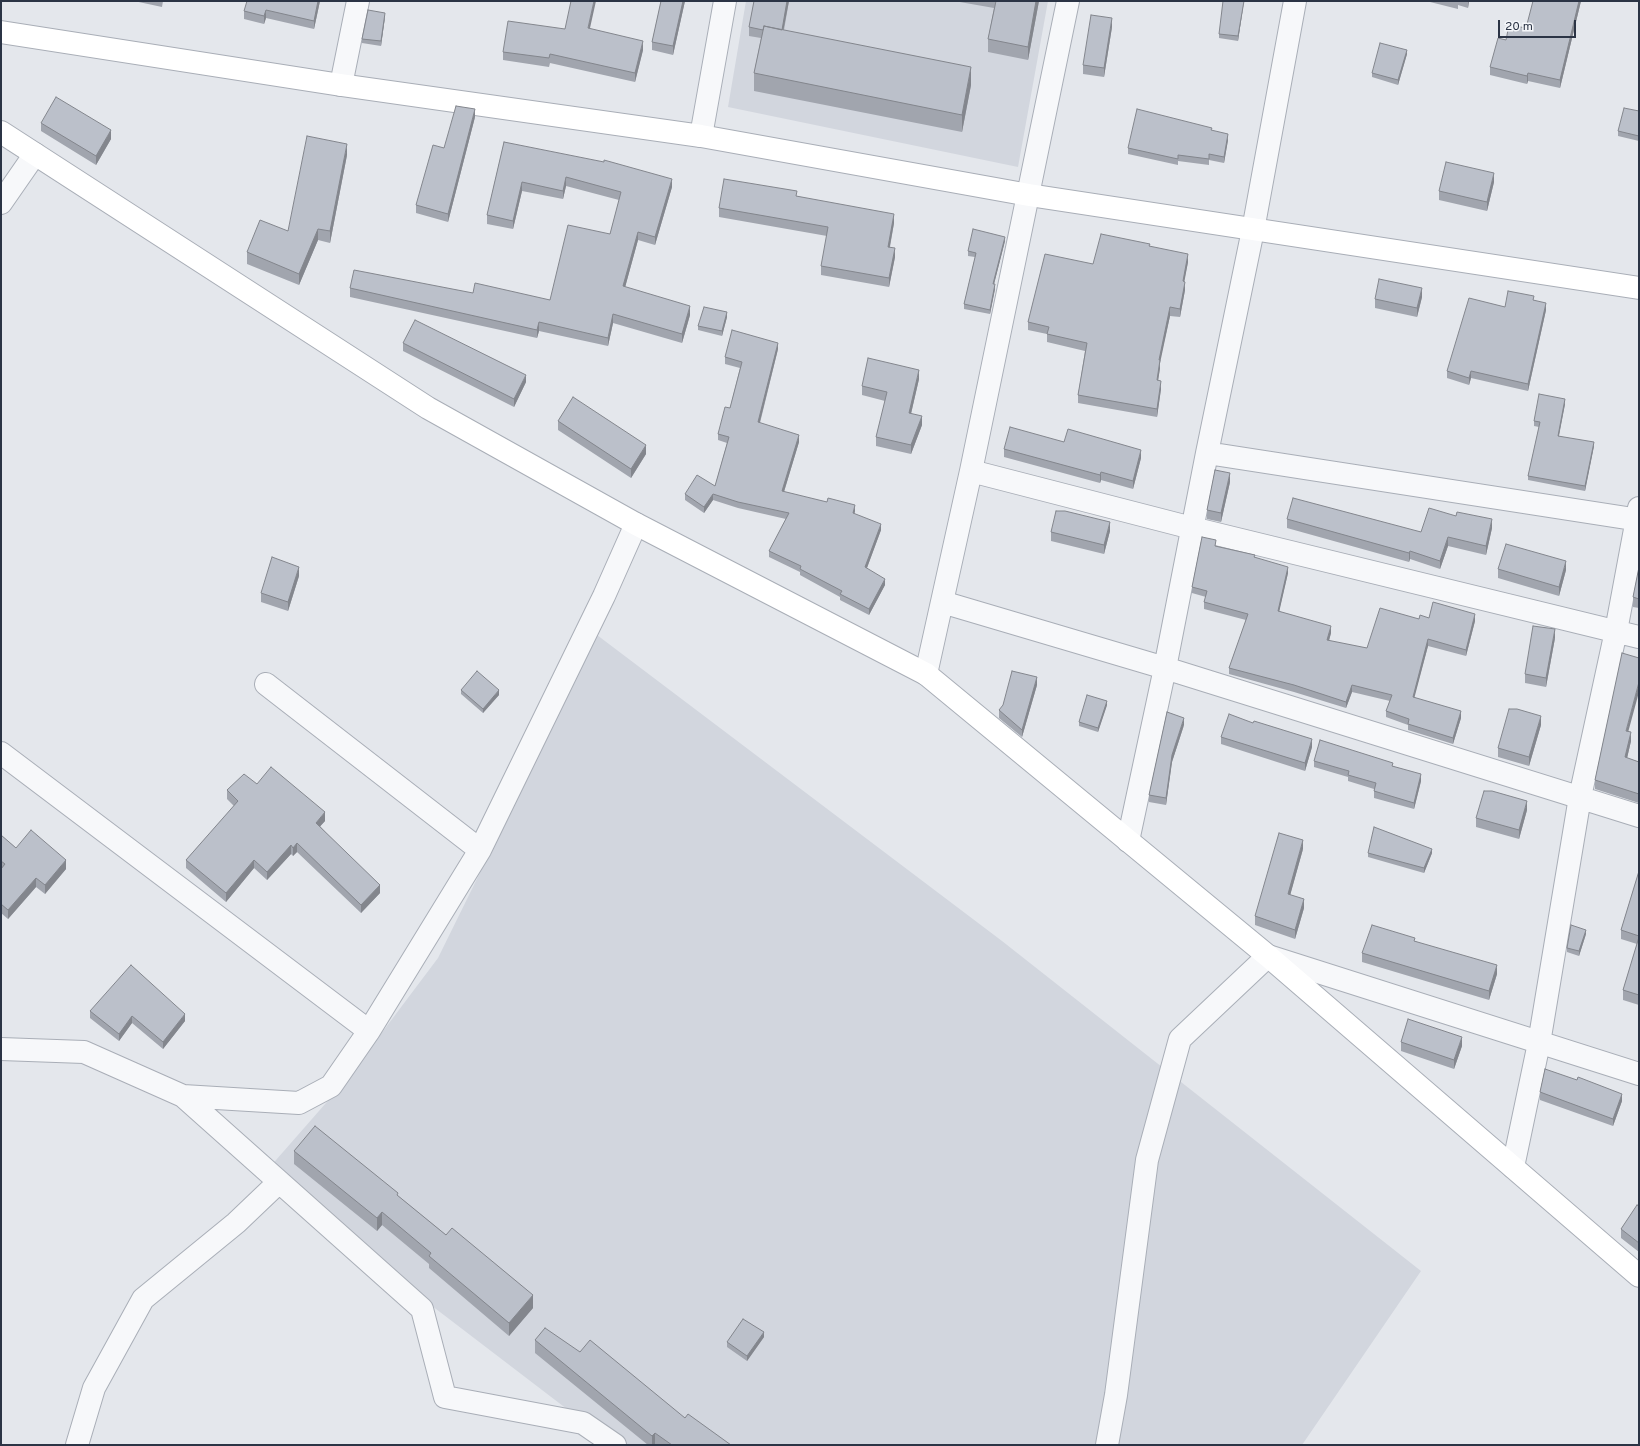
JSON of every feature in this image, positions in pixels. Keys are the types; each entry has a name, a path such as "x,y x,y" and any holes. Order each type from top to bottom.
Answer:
{"street":[{"path":"340,85 358,1"},
{"path":"701,136 725,1"},
{"path":"926,674 971,471 1068,1"},
{"path":"1128,841 1165,668 1206,453 1253,230 1295,1"},
{"path":"1,32 340,85 701,136 1029,195 1639,288"},
{"path":"1,132 428,408 636,524 926,674 1268,956 1639,1276"},
{"path":"1,203 35,154"},
{"path":"1206,453 1638,516 1616,631 1580,797 1539,1043 1513,1167"},
{"path":"971,471 1192,528 1639,636"},
{"path":"183,1096 299,1103 331,1086 369,1031 480,850 604,596 636,524"},
{"path":"942,602 1165,668 1639,816"},
{"path":"266,684 480,850"},
{"path":"1,753 369,1031"},
{"path":"1268,956 1639,1074"},
{"path":"1107,1445 1117,1388 1147,1160 1180,1039 1268,956"},
{"path":"1,1049 84,1052 183,1096 422,1309 445,1397 583,1423 615,1445"},
{"path":"77,1445 94,1388 143,1298 236,1222 279,1182"}],"shaded area":[{"path":"746,1 1048,1 1018,167 728,107"},
{"path":"597,635 1002,941 1421,1271 1302,1445 614,1445 262,1176 347,1079 438,958"}],"building":[{"path":"247,1 318,1 314,21 266,10 264,16 244,11"},
{"path":"571,1 594,1 588,28 643,41 635,73 550,54 549,58 503,52 508,21 565,29"},
{"path":"661,1 683,1 673,46 652,42"},
{"path":"754,1 787,1 782,30 764,26 763,30 749,27"},
{"path":"996,1 1036,1 1028,47 988,39"},
{"path":"1223,1 1244,1 1238,36 1219,34"},
{"path":"1533,1 1579,1 1560,80 1528,73 1527,76 1490,67 1498,38 1506,40 1509,25 1526,28"},
{"path":"368,10 385,13 381,41 362,39"},
{"path":"1091,15 1112,18 1104,68 1083,65"},
{"path":"764,26 971,67 962,115 754,73"},
{"path":"1380,43 1407,50 1398,80 1372,73"},
{"path":"56,97 111,130 96,156 41,123"},
{"path":"456,106 475,109 448,214 416,205 433,145 444,148"},
{"path":"1624,108 1639,111 1639,136 1618,131"},
{"path":"1137,109 1212,128 1211,130 1228,134 1224,157 1209,154 1209,159 1178,155 1178,159 1128,148"},
{"path":"307,136 347,144 330,231 318,229 299,274 247,252 260,220 288,231"},
{"path":"504,142 604,162 604,160 672,179 655,237 638,232 623,286 690,306 682,334 613,314 608,338 539,322 537,330 350,288 354,270 473,293 475,283 550,300 568,225 610,234 621,192 566,177 563,191 522,182 513,221 487,215"},
{"path":"1446,162 1494,173 1487,202 1439,191"},
{"path":"724,179 797,191 796,196 894,214 888,247 895,248 889,278 821,266 828,227 719,208"},
{"path":"973,229 1005,237 993,284 995,284 990,310 964,304 976,253 968,251"},
{"path":"1101,234 1150,244 1149,246 1188,254 1180,309 1170,307 1159,360 1157,380 1161,381 1157,409 1078,395 1087,343 1047,334 1049,327 1028,322 1045,254 1093,264"},
{"path":"1379,279 1422,288 1417,308 1375,299"},
{"path":"1508,291 1534,296 1533,300 1546,303 1528,384 1471,371 1469,378 1447,371 1469,298 1505,307"},
{"path":"704,307 727,312 722,331 698,326"},
{"path":"415,320 526,375 514,399 403,343"},
{"path":"732,330 778,343 758,422 799,435 782,491 827,502 828,498 855,505 853,513 881,524 865,567 885,579 869,609 840,594 842,591 800,569 801,566 769,551 789,513 738,502 713,494 704,507 685,494 697,475 715,486 729,437 718,434 725,407 730,408 742,362 725,357"},
{"path":"868,358 919,370 909,413 922,416 911,445 876,437 887,392 862,386"},
{"path":"1539,394 1565,399 1558,436 1594,442 1585,486 1528,476 1540,422 1534,421"},
{"path":"573,397 646,445 631,469 558,421"},
{"path":"1010,427 1064,442 1068,429 1141,450 1133,481 1101,472 1100,475 1004,449"},
{"path":"1215,470 1230,473 1221,513 1207,510"},
{"path":"1293,498 1421,532 1429,508 1456,516 1457,512 1492,519 1486,546 1448,537 1440,561 1410,551 1409,553 1287,519"},
{"path":"1056,511 1065,511 1110,522 1104,545 1051,532"},
{"path":"1202,537 1216,540 1215,546 1255,555 1254,557 1288,567 1278,611 1331,626 1327,640 1367,648 1380,608 1419,619 1420,615 1429,618 1433,602 1475,614 1466,650 1428,639 1413,697 1461,711 1453,738 1408,724 1409,719 1386,711 1392,695 1352,685 1346,702 1294,685 1229,668 1248,614 1204,602 1207,591 1192,587"},
{"path":"1506,544 1566,561 1559,587 1498,569"},
{"path":"272,557 299,567 288,602 261,593"},
{"path":"1639,567 1639,599 1633,597"},
{"path":"1533,626 1555,629 1546,678 1525,674"},
{"path":"1622,653 1639,658 1639,682 1626,731 1631,732 1625,757 1639,762 1639,794 1595,780"},
{"path":"477,671 499,690 483,709 461,690"},
{"path":"1012,671 1037,677 1022,730 999,710 1003,705"},
{"path":"1087,695 1107,701 1098,728 1079,722"},
{"path":"1509,709 1517,709 1541,716 1529,757 1498,748"},
{"path":"1167,712 1184,718 1172,755 1166,798 1149,795"},
{"path":"1229,714 1253,723 1254,721 1312,739 1305,763 1221,737"},
{"path":"1320,740 1393,763 1392,766 1421,774 1414,803 1374,791 1376,783 1348,775 1349,771 1314,761"},
{"path":"271,767 325,812 316,823 380,885 361,905 297,843 293,848 291,845 267,872 254,860 226,893 186,860 238,801 227,790 244,774 257,784"},
{"path":"1484,791 1492,791 1527,801 1519,830 1476,818"},
{"path":"1374,827 1432,849 1424,868 1368,853"},
{"path":"31,830 66,860 45,885 36,878 8,910 1,904 1,869 5,864 1,861 1,835 16,848"},
{"path":"1279,833 1303,840 1288,894 1304,899 1295,930 1255,916"},
{"path":"1639,871 1639,936 1621,930"},
{"path":"1372,925 1415,938 1414,941 1497,965 1489,991 1362,953"},
{"path":"1571,925 1586,930 1579,951 1567,948"},
{"path":"1639,937 1639,995 1623,990"},
{"path":"131,965 185,1014 163,1042 132,1016 119,1034 90,1011"},
{"path":"1408,1019 1462,1037 1454,1060 1401,1042"},
{"path":"1545,1069 1577,1080 1578,1077 1622,1094 1613,1119 1540,1092"},
{"path":"315,1126 398,1193 397,1195 446,1235 452,1228 533,1295 509,1323 429,1256 431,1253 382,1212 377,1218 294,1151"},
{"path":"1637,1205 1639,1206 1639,1243 1621,1229"},
{"path":"743,1319 764,1332 747,1356 727,1342"},
{"path":"545,1328 580,1352 590,1340 685,1418 688,1414 731,1445 672,1445 655,1433 652,1436 535,1340"}]}
